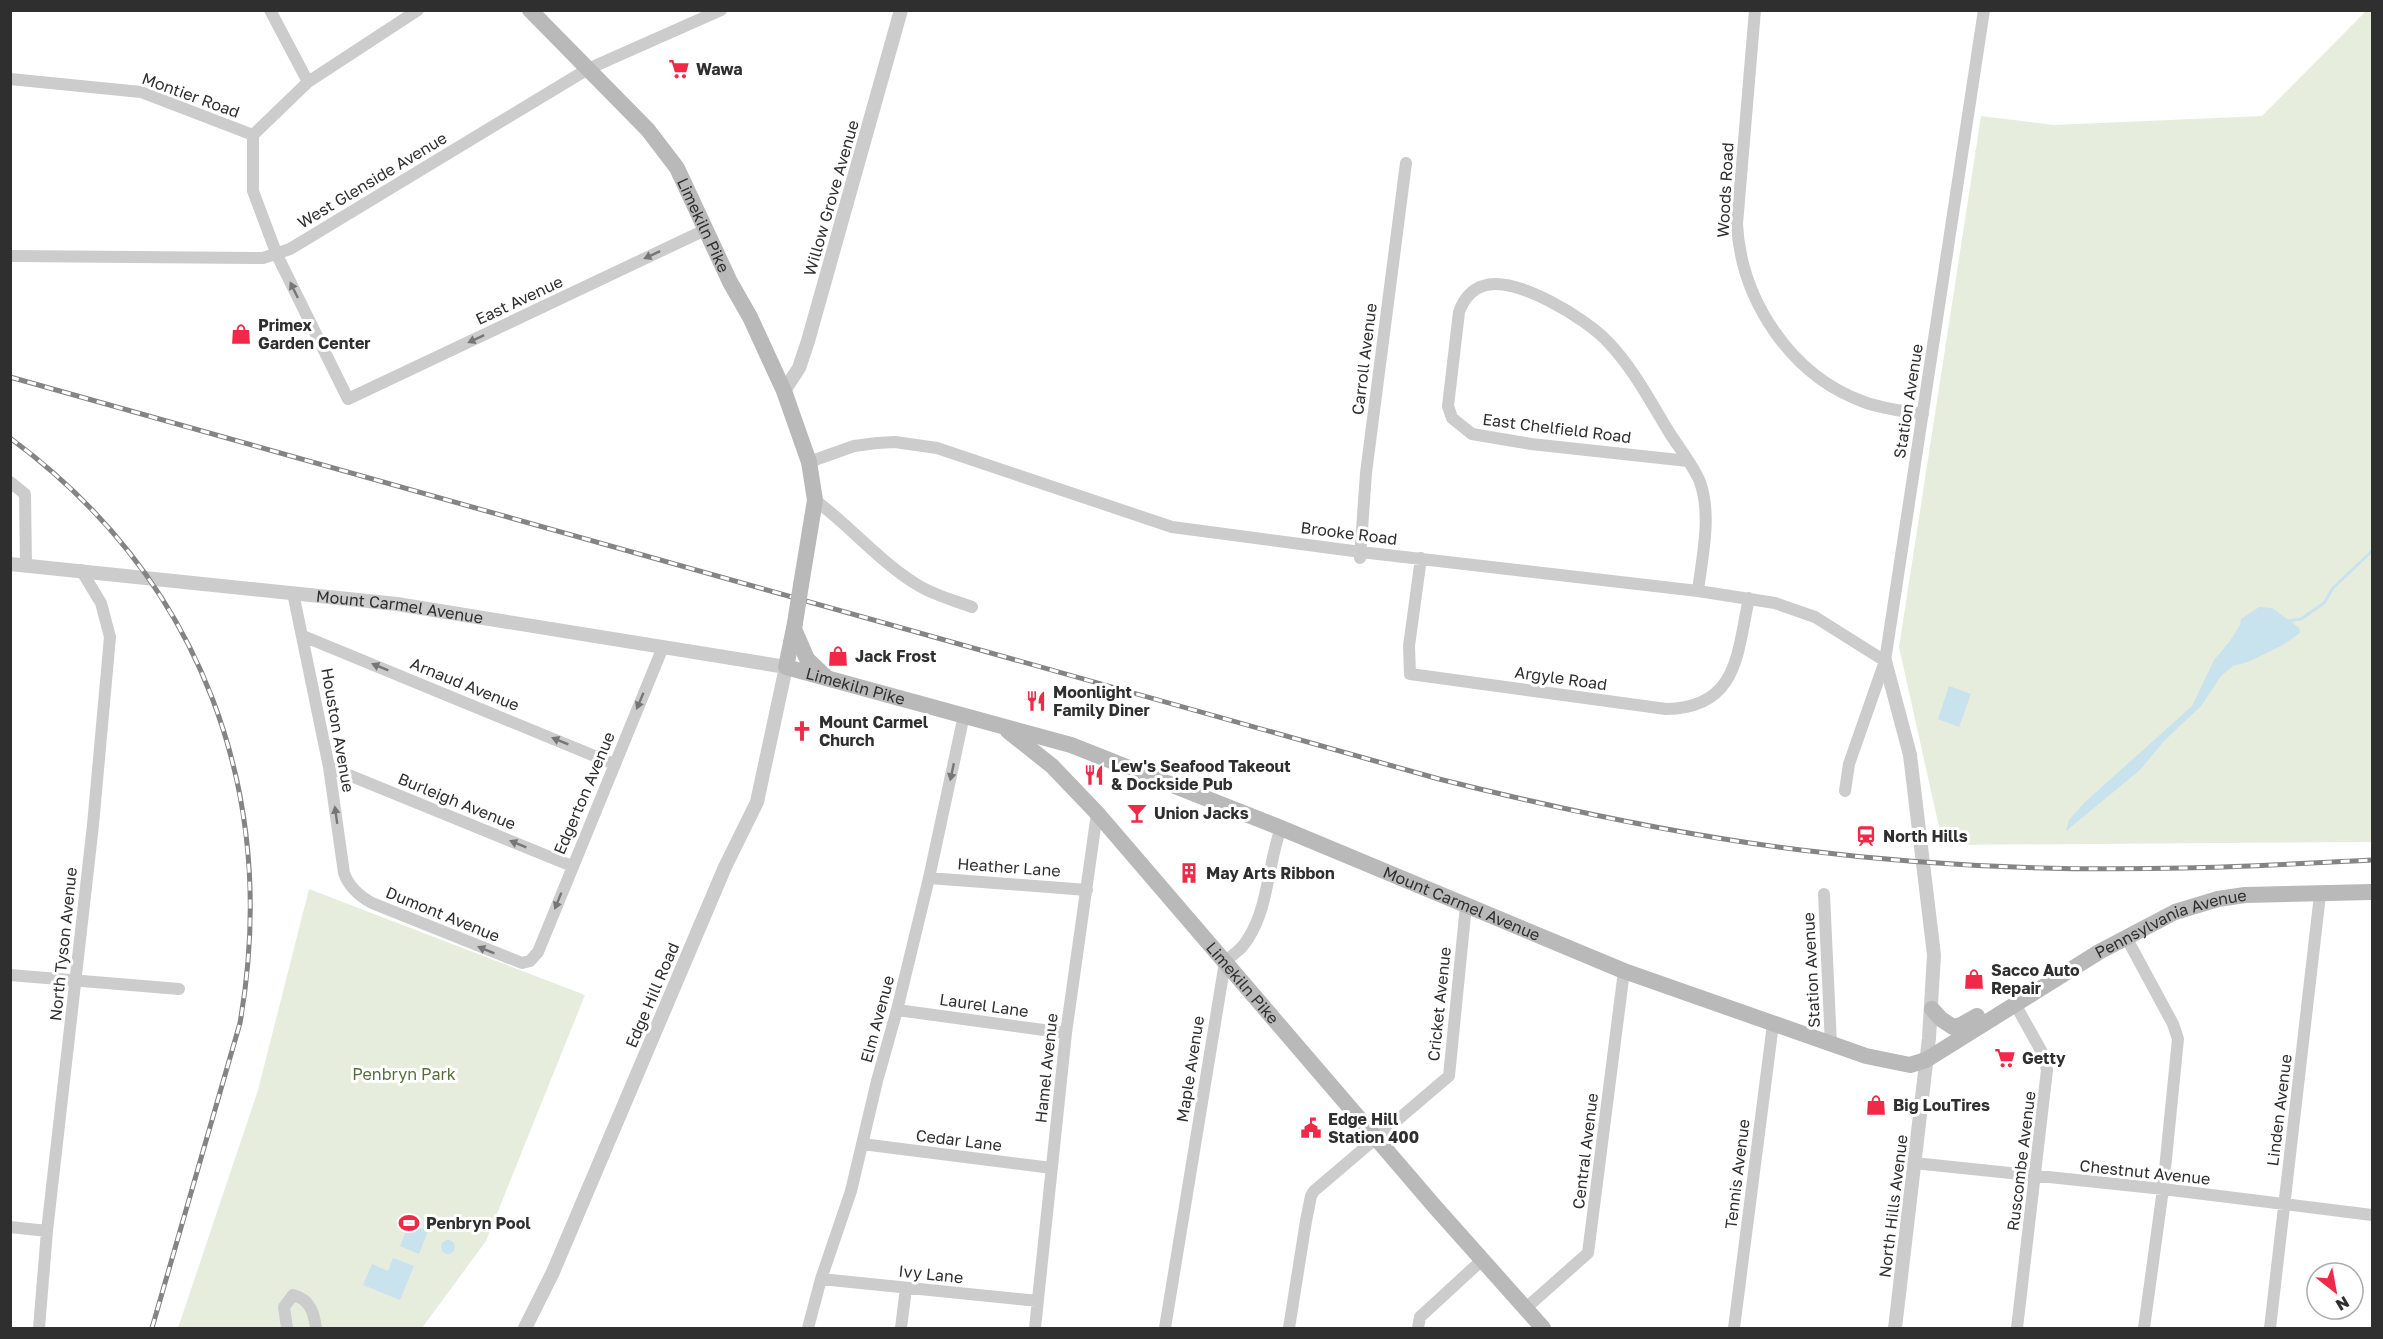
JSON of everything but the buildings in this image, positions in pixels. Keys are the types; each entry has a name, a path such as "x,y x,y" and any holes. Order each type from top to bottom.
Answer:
{"main road":[{"name":"Limekiln Pike","path":"530,10 648,130 677,168 784,391 809,462 815,500 786,667 1001,725 1052,766 1097,813 1376,1138 1544,1329"},
{"path":"794,625 807,659 828,679"},
{"name":"Mount Carmel Avenue","path":"1001,725 1071,746 1281,828 1624,970 1773,1024 1831,1045 1900,1064 1915,1064 1926,1060"},
{"name":"Pennsylvania Avenue","path":"1926,1060 2126,937 2175,912 2218,899 2246,895 2373,892"},
{"path":"1932,1009 1953,1027 1961,1025 1990,1008 2015,1004"}],"street":[{"path":"270,10 308,82"},
{"path":"277,255 253,191 253,135 308,82 418,10"},
{"name":"West Glenside Avenue","path":"10,256 263,258 277,255 588,69 721,10"},
{"name":"Willow Grove Avenue","path":"784,391 799,368 808,341 901,10"},
{"name":"Woods Road","path":"1755,10 1737,224 1740,255 1750,287 1767,321 1793,354 1816,375 1863,402 1923,414"},
{"name":"Station Avenue","path":"1845,791 1849,764 1885,661 1984,10"},
{"name":"Montier Road","path":"10,79 141,92 253,135"},
{"name":"Carroll Avenue","path":"1360,556 1366,472 1406,163"},
{"name":"East Avenue","path":"277,255 348,399 705,230"},
{"name":"East Chelfield Road","path":"1490,284 1520,289 1556,304 1605,339 1630,369 1688,461 1531,444 1472,434 1452,418 1448,406 1459,312 1463,301 1482,286 1490,284"},
{"name":"Brooke Road","path":"809,462 854,446 886,442 917,444 937,448 1172,527 1360,556 1421,558 1698,591 1749,598 1796,608 1815,617 1885,661"},
{"path":"1688,461 1700,482 1705,507 1698,591"},
{"path":"10,482 25,494 26,565"},
{"path":"815,500 836,515 906,578 930,593 972,607"},
{"name":"Argyle Road","path":"1421,558 1409,646 1410,674 1666,709 1697,706 1721,691 1736,655 1749,598"},
{"name":"Mount Carmel Avenue","path":"10,564 397,604 786,667"},
{"name":"North Tyson Avenue","path":"39,1329 47,1231 76,981 110,637 101,603 81,570"},
{"name":"Houston Avenue","path":"294,593 329,767 344,873"},
{"name":"Arnaud Avenue","path":"303,636 614,764"},
{"name":"Edgerton Avenue","path":"537,952 663,647"},
{"name":"North Hills Avenue","path":"1885,661 1907,737 1917,799 1934,955 1932,1009 1895,1329"},
{"name":"Edge Hill Road","path":"525,1329 553,1272 720,876 757,802 786,667"},
{"name":"Elm Avenue","path":"808,1329 821,1279 851,1191 877,1081 897,1010 929,878 964,715"},
{"name":"Burleigh Avenue","path":"329,767 572,866"},
{"name":"Hamel Avenue","path":"1035,1329 1066,1033 1097,813"},
{"path":"1225,962 1242,947 1260,915 1274,847 1281,828"},
{"name":"Dumont Avenue","path":"344,873 347,882 354,890 372,903 513,961 522,963 530,961 537,952"},
{"name":"Heather Lane","path":"929,878 1087,890"},
{"name":"Station Avenue","path":"1824,894 1831,1045"},
{"name":"Linden Avenue","path":"2270,1329 2320,895"},
{"name":"Cricket Avenue","path":"1289,1329 1311,1196 1318,1186 1449,1076 1466,905"},
{"path":"2126,937 2173,1024 2178,1039 2163,1189 2144,1329"},
{"name":"Maple Avenue","path":"1165,1329 1225,962"},
{"name":"Central Avenue","path":"1526,1308 1588,1253 1624,970"},
{"path":"10,975 179,989"},
{"name":"Ruscombe Avenue","path":"2015,1004 2043,1054 2047,1070 2017,1329"},
{"name":"Laurel Lane","path":"897,1010 1066,1033"},
{"name":"Tennis Avenue","path":"1734,1329 1773,1024"},
{"name":"Cedar Lane","path":"862,1144 1052,1168"},
{"name":"Chestnut Avenue","path":"1914,1163 2163,1189 2373,1215"},
{"path":"10,1227 47,1231"},
{"path":"1418,1329 1420,1317 1482,1260"},
{"name":"Ivy Lane","path":"821,1279 1038,1301"},
{"path":"900,1329 906,1288"},
{"path":"287,1329 284,1307 293,1295 307,1302 315,1315 316,1329"}],"green space":[{"path":"2366,11 2372,11 2372,842 1943,845 1899,647 1981,116 2054,125 2262,116"},
{"name":"Penbryn Park","path":"309,889 585,995 486,1241 422,1328 178,1328 258,1090"}],"water":[{"path":"2259,607 2272,608 2299,628 2300,633 2283,645 2248,662 2233,666 2221,676 2201,706 2164,741 2140,770 2066,831 2069,820 2085,802 2192,706 2214,660 2230,641 2241,619"},
{"path":"1949,686 1971,694 1959,727 1938,719"},
{"path":"409,1224 428,1231 419,1254 400,1246"},
{"path":"445,1240 451,1240 455,1247 451,1254 445,1254 441,1250 441,1244"},
{"path":"393,1258 414,1266 400,1300 363,1285 372,1264 388,1271"}],"waterway":[{"path":"2287,621 2301,619 2324,603 2333,588 2372,551"}],"railway":[{"path":"10,377 1439,779 1619,820 1755,844 1944,864 2088,869 2254,866 2372,860"},
{"path":"10,438 76,494 132,556 177,624 212,697 235,774 248,854 249,937 240,1023 152,1328"}],"place":[{"name":"Wawa","path":"679,69"},
{"name":"Primex Garden Center","path":"241,334"},
{"name":"Jack Frost","path":"838,656"},
{"name":"Moonlight Family Diner","path":"1036,701"},
{"name":"Mount Carmel Church","path":"802,731"},
{"name":"Lew's Seafood Takeout & Dockside Pub","path":"1094,775"},
{"name":"Union Jacks","path":"1137,813"},
{"name":"North Hills","path":"1866,836"},
{"name":"May Arts Ribbon","path":"1189,873"},
{"name":"Sacco Auto Repair","path":"1974,979"},
{"name":"Getty","path":"2005,1058"},
{"name":"Big LouTires","path":"1876,1105"},
{"name":"Edge Hill Station 400","path":"1311,1128"},
{"name":"Penbryn Pool","path":"409,1223"}]}
